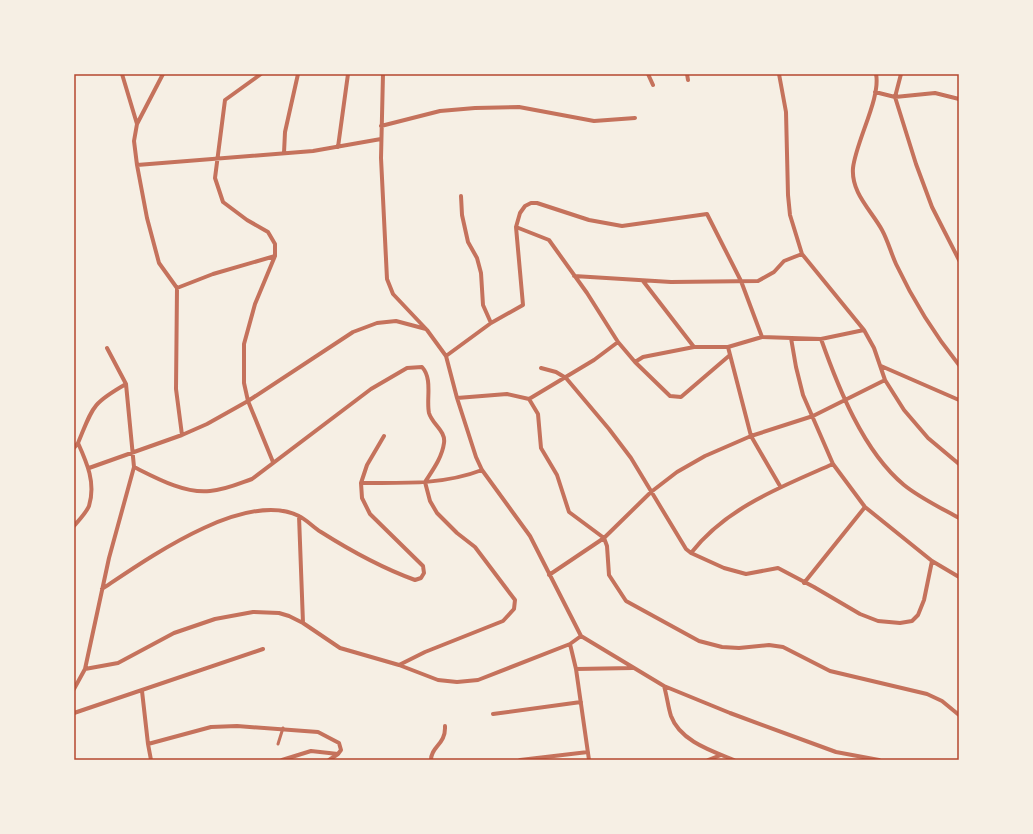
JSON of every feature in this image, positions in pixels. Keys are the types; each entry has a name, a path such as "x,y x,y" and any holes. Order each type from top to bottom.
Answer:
{"street":[{"path":"122,74 137,124"},
{"path":"163,74 137,124 134,141 147,218 159,263 177,288 176,389 182,435"},
{"path":"261,74 225,100 215,178 223,202 246,220 268,232 275,244 276,256 255,304 246,332 244,344 244,383 248,401 274,462"},
{"path":"284,153 285,132 298,74"},
{"path":"338,147 348,74"},
{"path":"383,74 381,139 387,279 392,294 427,330 446,356 457,398 476,457 482,470 530,536 549,576 581,636 604,648 633,668 664,686 810,744 836,752 879,760"},
{"path":"648,74 653,85"},
{"path":"687,74 688,80"},
{"path":"779,74 786,112 790,216 802,254 864,330 881,366 885,380 904,410 928,438 959,464"},
{"path":"876,74 876,92 856,151 853,170 855,189 883,231 896,264 917,304 943,345 959,365"},
{"path":"901,74 896,97 916,164 932,208 959,260"},
{"path":"876,92 896,97 935,93 959,99"},
{"path":"381,126 440,111 475,108 519,107 594,121 635,118"},
{"path":"137,165 217,160 284,153 338,147 381,139"},
{"path":"461,196 462,215 468,242 481,273 483,305 491,323"},
{"path":"446,356 491,323 523,305 516,227 520,213 525,206 531,203 537,203 589,220 622,226 707,214 741,281 762,337"},
{"path":"516,227 549,240 587,293 618,342 635,362 670,396 675,398 681,397 730,355"},
{"path":"574,276 642,281 706,283 758,280 774,272 784,261 802,254"},
{"path":"177,288 213,274 276,256"},
{"path":"642,281 694,347"},
{"path":"89,468 134,453 207,424 248,401 353,332 377,323 396,321 427,330"},
{"path":"635,362 643,357 694,347 728,346 762,337 821,339 864,330"},
{"path":"791,338 803,395 833,464 865,507 932,561 959,577"},
{"path":"821,339 832,370 856,421 878,456 904,484 959,518"},
{"path":"457,398 507,394 529,399 566,378 618,342"},
{"path":"728,346 750,436 780,486"},
{"path":"74,689 85,669 122,505 134,467 134,453 126,400 126,384 108,348"},
{"path":"881,366 959,400"},
{"path":"134,467 174,484 194,490 209,492 228,488 252,479 371,389 394,374 407,368 422,367 426,371 429,414 444,438 444,445 438,461 425,482 430,501 437,513 457,533 475,547 515,600 514,609 503,621 425,652 399,665"},
{"path":"541,368 556,372 566,378 609,429 631,458 686,548 691,553 724,568 746,574 778,568 804,583 814,586 860,614 878,621 900,623 912,621 918,615 924,600 932,561"},
{"path":"549,576 604,538 651,492 677,472 705,456 750,436 812,416 885,380"},
{"path":"74,448 78,443 90,412 103,398 126,384"},
{"path":"529,399 538,414 542,448 557,475 569,512 604,538 607,546 609,575 626,601 699,641 722,647 739,648 769,645 783,647 830,671 927,694 942,701 959,715"},
{"path":"102,589 184,537 235,515 256,510 281,509 299,516 366,559 415,580 421,578 424,574 423,566 370,514 362,498 362,483 367,465 384,436"},
{"path":"74,526 89,507 92,488 89,468 78,443"},
{"path":"691,553 704,536 724,519 780,486 833,464"},
{"path":"362,483 425,482 464,477 482,470"},
{"path":"804,583 865,507"},
{"path":"299,516 303,623"},
{"path":"85,669 118,663 174,633 215,619 253,612 273,613 289,616 303,623 340,648 399,665 438,680 457,682 478,680 570,644 581,636"},
{"path":"570,644 576,670 589,760"},
{"path":"74,713 142,692 263,649"},
{"path":"576,670 633,668"},
{"path":"664,686 671,716 676,727 692,741 720,755 734,760"},
{"path":"142,692 151,760"},
{"path":"493,714 581,702"},
{"path":"148,744 211,727 237,726 283,728 318,732 339,743 341,750 329,760"},
{"path":"431,760 432,752 443,739 445,734 445,726"},
{"path":"282,760 310,751 338,754"},
{"path":"520,760 588,752"},
{"path":"708,760 720,755"}],"lane":[{"path":"278,744 283,728"}]}
